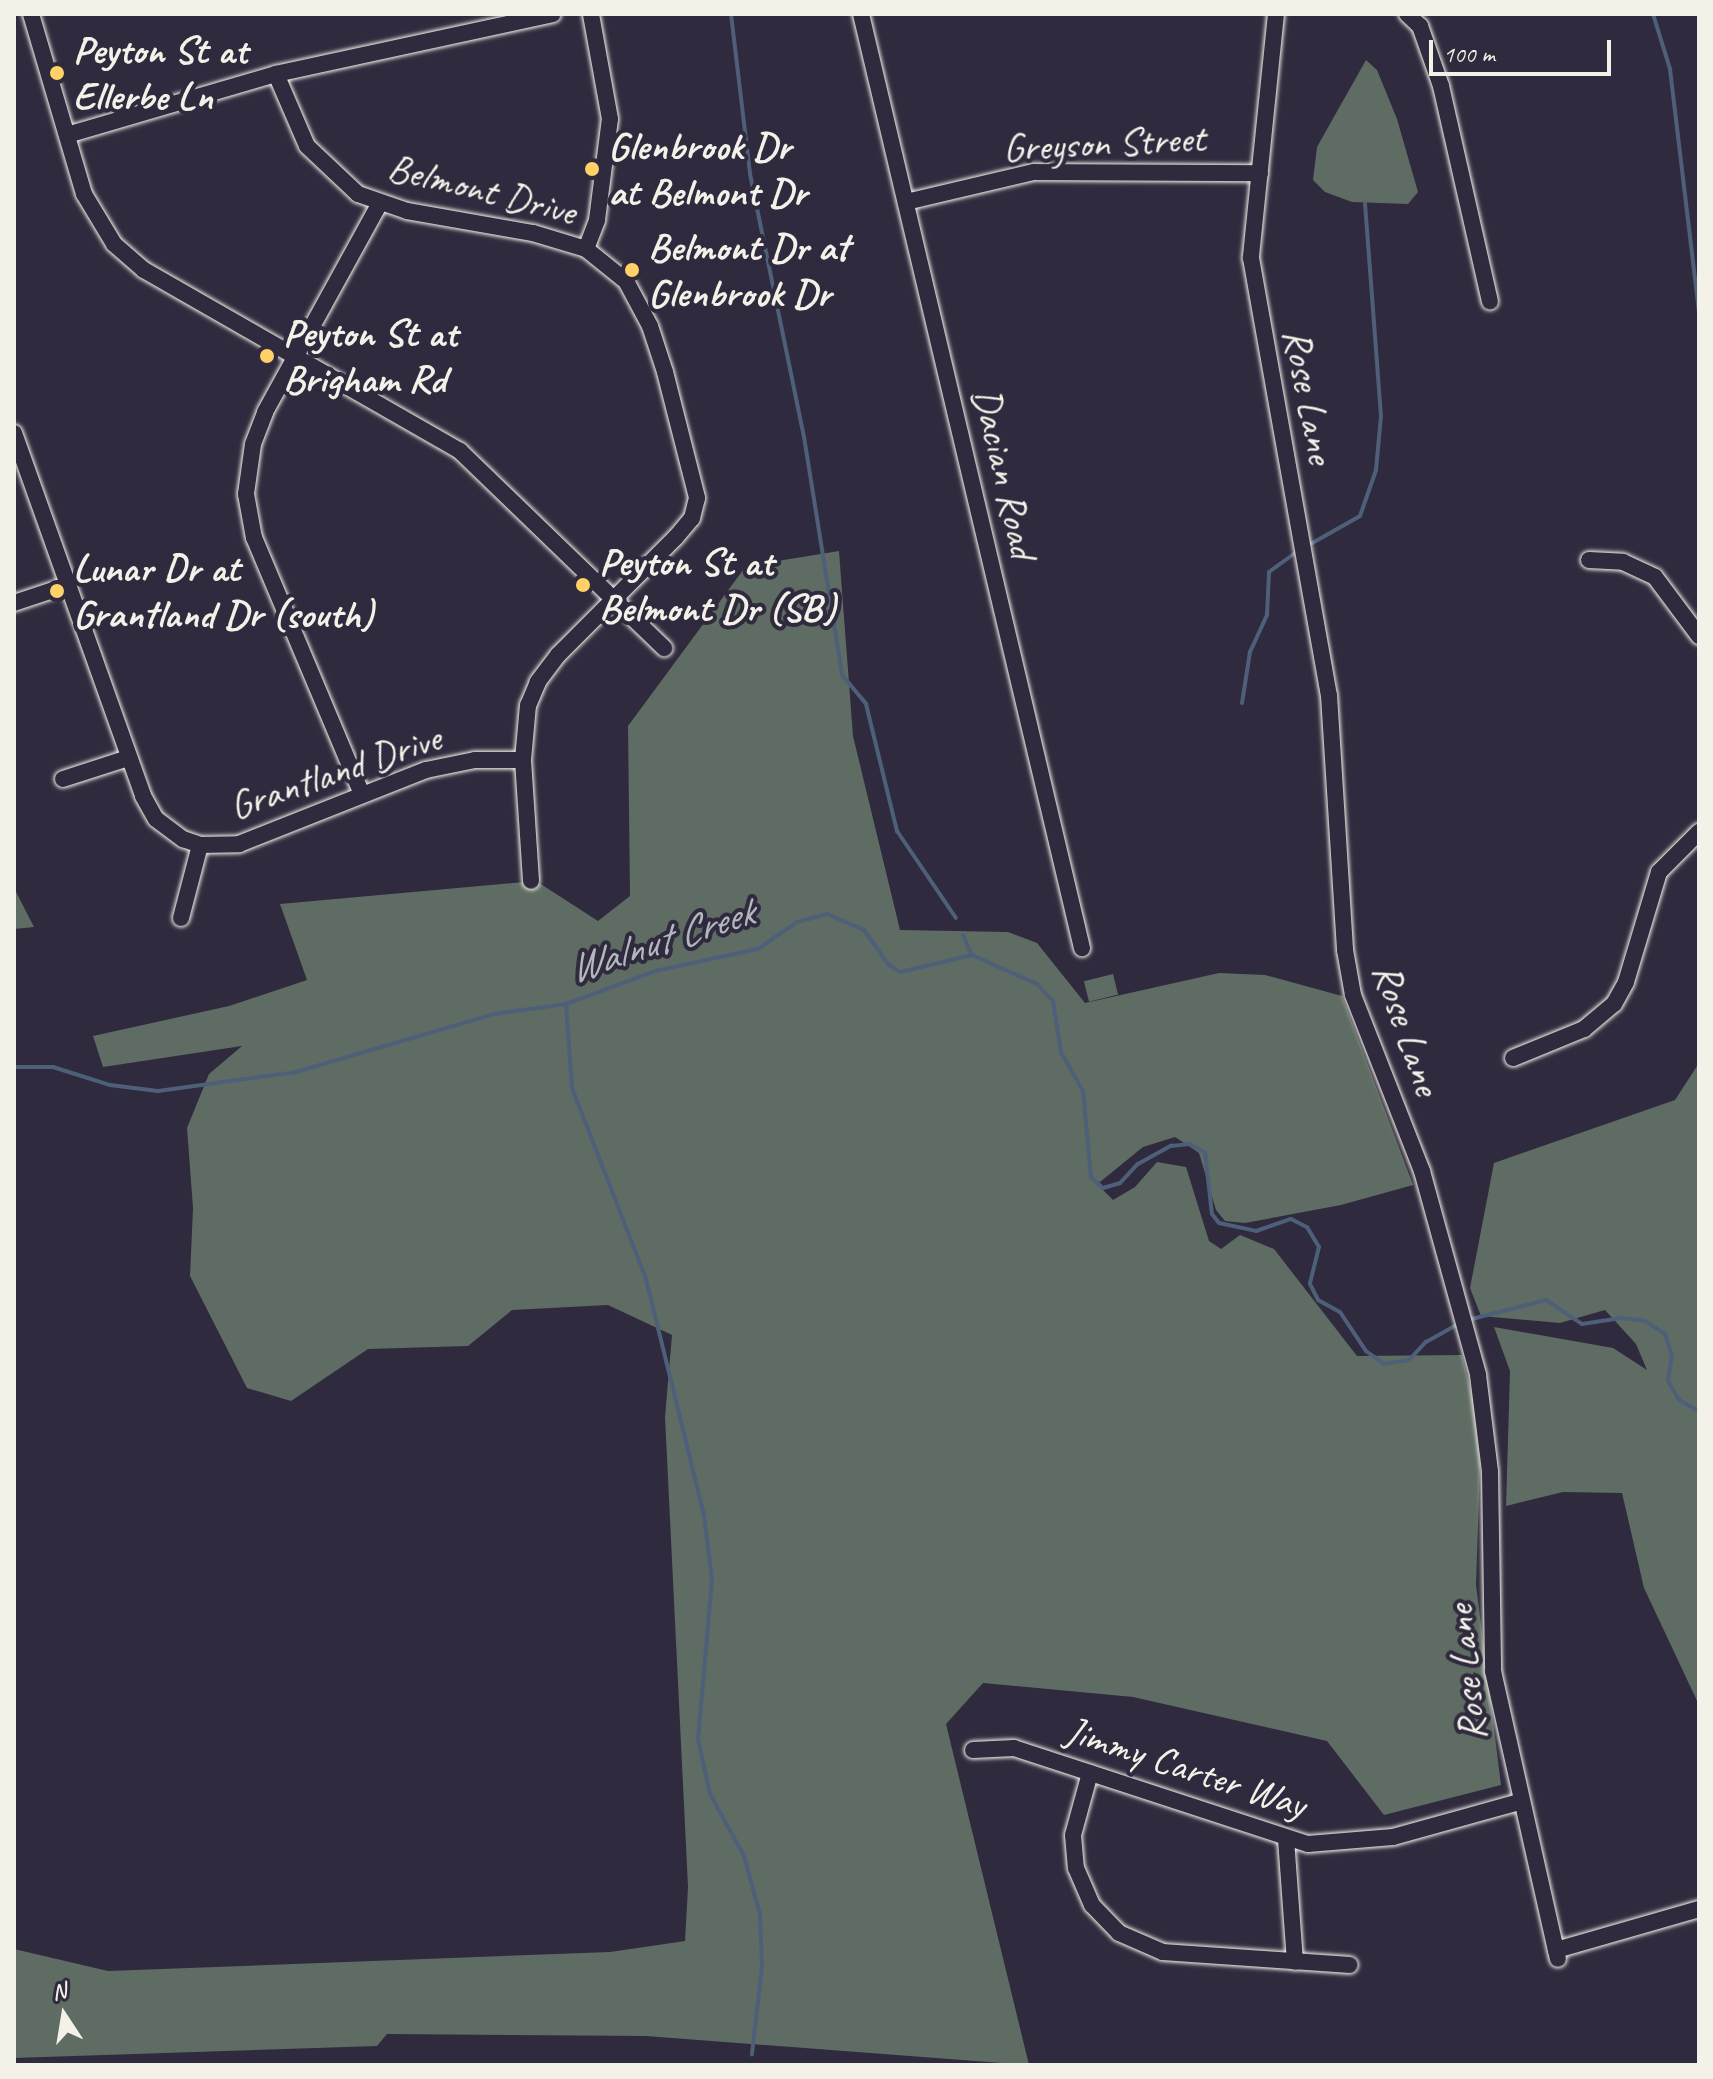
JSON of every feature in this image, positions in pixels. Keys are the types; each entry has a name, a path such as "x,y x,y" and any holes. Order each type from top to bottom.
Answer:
{"street":[{"path":"31,14 84,194 114,244 144,270 460,451 664,648"},
{"path":"67,135 276,74 553,14"},
{"path":"586,249 597,220 610,119 591,14"},
{"name":"Dacian Road","path":"861,14 1082,948"},
{"name":"Rose Lane","path":"1276,14 1251,258 1254,294 1329,695 1345,950 1353,995 1422,1171 1471,1343 1488,1435 1493,1671 1519,1802 1557,1954 1699,1909"},
{"path":"1407,14 1420,26 1441,86 1490,302"},
{"name":"Belmont Drive","path":"276,74 307,146 358,194 380,203 586,249 626,281 650,326 695,476 697,498 692,518 538,682 528,705 523,760 531,881"},
{"name":"Greyson Street","path":"906,202 1034,172 1260,173"},
{"path":"361,792 254,538 246,494 261,423 380,203"},
{"name":"Grantland Drive","path":"14,433 128,758 156,819 200,845 239,844 361,792 426,770 475,760 523,760"},
{"path":"1589,560 1623,562 1655,577 1699,636"},
{"path":"14,603 68,585"},
{"path":"63,779 128,758"},
{"path":"1513,1058 1584,1029 1614,1004 1626,982 1659,872 1699,832"},
{"path":"181,918 200,845"},
{"name":"Jimmy Carter Way","path":"973,1750 1014,1748 1286,1839 1364,1843 1519,1802"},
{"path":"1090,1773 1073,1835 1076,1868 1103,1919 1119,1933 1163,1952 1350,1965"},
{"path":"1286,1839 1295,1962"}],"shaded area":[{"path":"1366,60 1377,70 1397,119 1418,192 1408,204 1352,202 1325,192 1313,180 1317,147"},
{"path":"839,551 853,736 900,930 1008,932 1037,943 1085,1003 1219,973 1265,975 1342,996 1413,1185 1341,1205 1245,1223 1225,1221 1216,1210 1199,1153 1175,1137 1143,1147 1100,1182 1091,1178 1113,1200 1135,1187 1157,1162 1186,1167 1209,1241 1221,1249 1240,1235 1274,1249 1357,1356 1462,1355 1473,1400 1480,1465 1476,1585 1501,1785 1384,1815 1327,1741 1133,1697 983,1683 946,1724 1029,2065 646,2036 387,2034 377,2046 14,2058 14,1949 108,1971 610,1952 685,1941 688,1887 665,1417 672,1335 608,1305 512,1310 468,1346 368,1349 291,1401 247,1388 190,1276 193,1208 187,1128 209,1074 242,1046 103,1067 93,1036 229,1006 307,980 280,904 536,881 598,921 630,896 628,726 746,566"},
{"path":"14,888 34,927 14,929"},
{"path":"1113,974 1118,994 1089,1002 1084,981"},
{"path":"1699,1063 1699,1705 1644,1588 1622,1493 1563,1492 1506,1506 1510,1371 1494,1327 1613,1348 1647,1370 1636,1344 1605,1310 1560,1323 1481,1316 1470,1288 1494,1163 1675,1100"}],"waterway":[{"path":"731,14 750,174 804,437 842,675 866,704 897,831 956,918"},
{"path":"1653,14 1670,69 1699,311"},
{"path":"1307,546 1360,516 1376,470 1381,416 1365,204"},
{"path":"1242,703 1250,652 1267,615 1269,572 1299,550"},
{"name":"Walnut Creek","path":"14,1067 53,1067 110,1085 158,1091 296,1072 494,1014 566,1004 655,971 758,949 797,922 827,914 864,930 888,964 900,972 972,955 1037,984 1053,1001 1061,1052 1083,1091 1091,1177 1103,1188 1120,1183 1138,1164 1171,1146 1189,1144 1205,1152 1212,1214 1219,1223 1256,1231 1291,1219 1307,1227 1319,1247 1310,1284 1318,1300 1340,1312 1366,1351 1384,1364 1409,1360 1426,1342 1460,1323"},
{"path":"963,935 972,955"},
{"path":"566,1004 572,1088 646,1279 704,1515 712,1580 698,1739 710,1794 744,1856 760,1914 762,1967 752,2054"},
{"name":"Walnut Creek","path":"1468,1320 1546,1300 1582,1324 1622,1318 1645,1321 1665,1334 1672,1355 1668,1381 1679,1400 1699,1411"}],"place":[{"name":"Peyton St at Ellerbe Ln","path":"57,73"},
{"name":"Glenbrook Dr at Belmont Dr","path":"592,169"},
{"name":"Belmont Dr at Glenbrook Dr","path":"632,270"},
{"name":"Peyton St at Brigham Rd","path":"267,356"},
{"name":"Peyton St at Belmont Dr (SB)","path":"583,585"},
{"name":"Lunar Dr at Grantland Dr (south)","path":"57,591"}]}
